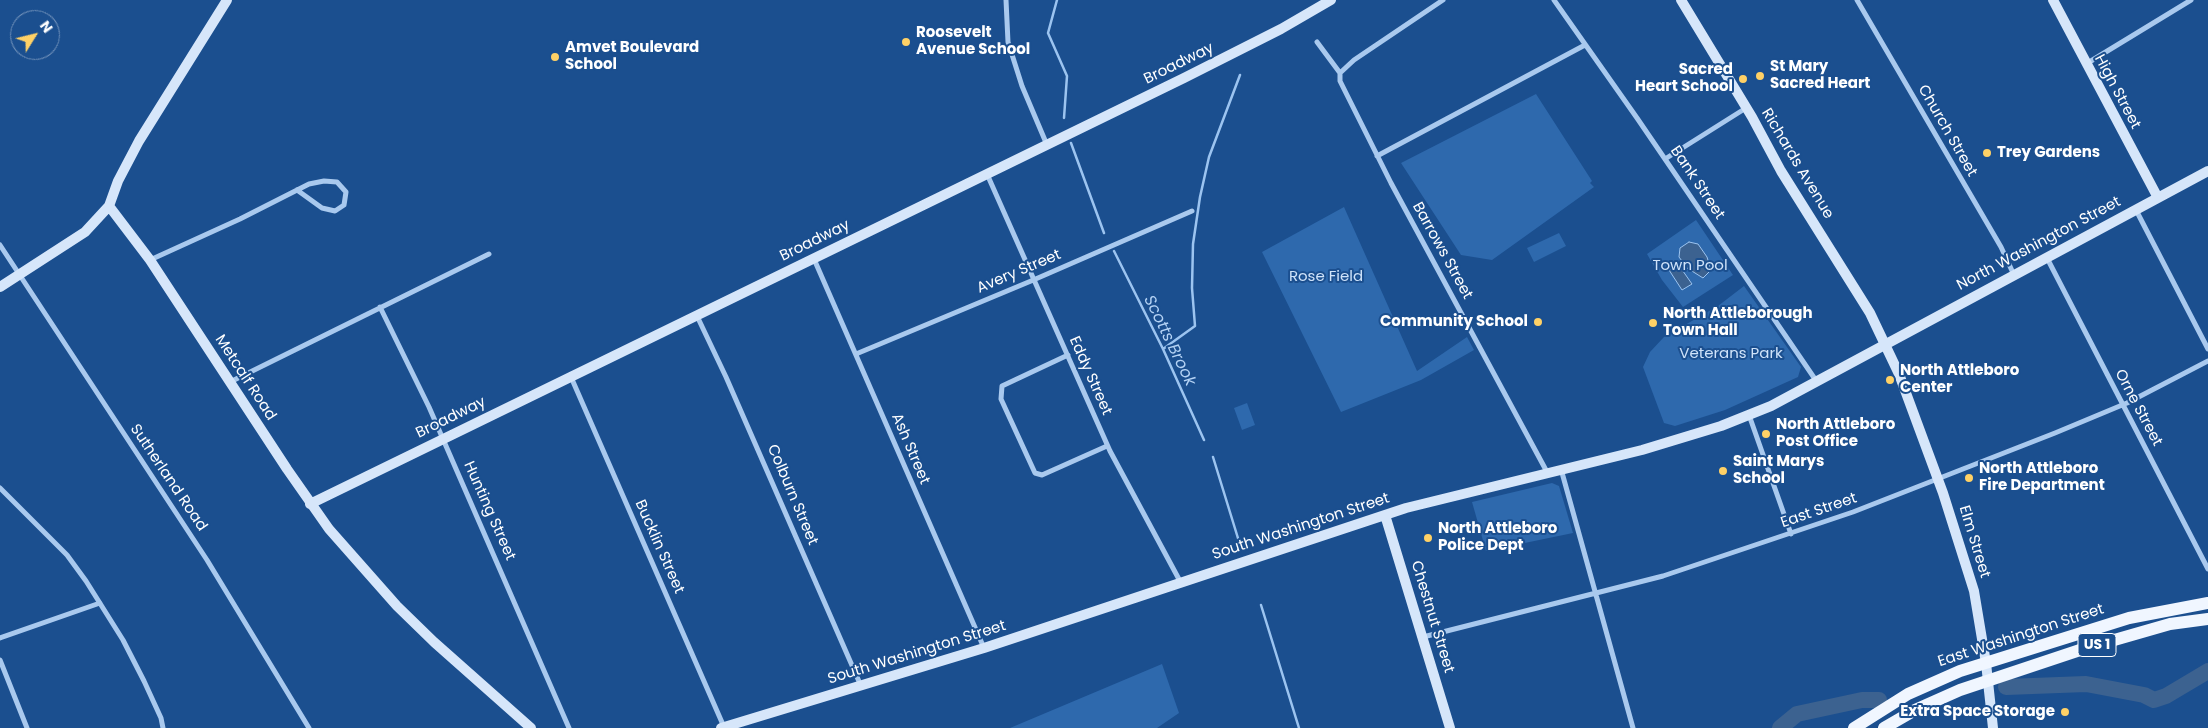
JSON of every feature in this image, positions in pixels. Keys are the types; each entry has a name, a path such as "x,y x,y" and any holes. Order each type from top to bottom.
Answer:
{"main road":[{"name":"East Washington Street","path":"1854,728 1908,694 1952,674 2129,618 2208,603"},
{"name":"East Washington Street","path":"1884,728 1943,696 2066,654 2170,624 2208,618"}],"street":[{"path":"0,287 85,232 109,206 118,181 139,142 227,0"},
{"path":"1006,0 1008,42 1022,86 1047,145"},
{"name":"Broadway","path":"310,504 1236,53 1331,0"},
{"path":"1340,73 1354,60 1443,0"},
{"name":"Bank Street","path":"1554,0 1817,382"},
{"name":"Richards Avenue","path":"1681,0 1746,108 1781,171 1870,313 1885,344"},
{"name":"Church Street","path":"1857,0 2001,247 2014,275"},
{"name":"High Street","path":"2053,0 2157,196"},
{"path":"2086,64 2191,0"},
{"name":"Barrows Street","path":"1317,42 1340,73 1340,81 1377,156 1547,472"},
{"path":"1377,156 1586,45"},
{"path":"1665,159 1746,108"},
{"name":"North Washington Street","path":"1885,344 2208,170"},
{"name":"Eddy Street","path":"987,174 1107,446 1181,583"},
{"path":"150,260 240,220 297,190 309,184 324,180 337,182 346,192 344,205 335,211 322,208 297,190"},
{"name":"Metcalf Road","path":"109,206 150,260 310,504 329,529 397,606 434,642 531,728"},
{"path":"2136,210 2208,349"},
{"name":"Avery Street","path":"856,354 1034,280 1192,211"},
{"name":"Sutherland Road","path":"0,245 21,274 76,363 239,610 309,728"},
{"path":"230,382 489,254"},
{"name":"Orne Street","path":"2046,258 2208,569"},
{"name":"Ash Street","path":"814,259 984,648"},
{"name":"Hunting Street","path":"380,308 443,438 569,728"},
{"name":"Colburn Street","path":"697,316 726,377 861,686"},
{"name":"South Washington Street","path":"722,728 984,648 1385,515 1547,472 1682,440 1771,406 1885,344"},
{"name":"Elm Street","path":"1885,344 1899,374 1938,480 1974,591 1986,663 1993,728"},
{"path":"1068,355 1002,386 1001,399 1036,473 1042,475 1107,446"},
{"name":"East Street","path":"1422,637 1663,576 1886,501 2122,404 2208,361"},
{"name":"Bucklin Street","path":"571,376 722,728"},
{"path":"1749,415 1791,534"},
{"path":"1561,469 1633,728"},
{"path":"0,488 67,555 100,602 144,681 161,718 163,728"},
{"name":"Chestnut Street","path":"1385,515 1450,728"},
{"path":"0,638 100,602"},
{"path":"0,660 27,728"}],"green space":[{"path":"1536,94 1594,187 1492,260 1461,255 1401,163"},
{"name":"Rose Field","path":"1344,207 1417,371 1467,337 1474,350 1421,380 1341,412 1262,252"},
{"name":"Town Pool","path":"1696,220 1733,275 1683,307 1662,280 1647,254"},
{"path":"1559,233 1566,246 1534,262 1527,248"},
{"name":"Veterans Park","path":"1744,286 1801,367 1798,377 1725,410 1675,426 1664,423 1643,367 1650,352 1664,337 1718,306"},
{"path":"1247,403 1255,425 1242,430 1234,408"},
{"path":"1552,483 1559,486 1573,533 1486,551 1472,502"},
{"path":"1162,664 1179,713 1157,728 1010,728"}],"shaded area":[{"path":"1689,242 1698,244 1707,257 1711,270 1703,278 1687,268 1679,257 1680,248"},
{"path":"1678,264 1692,284 1682,290 1669,270"}],"waterway":[{"name":"Scotts Brook","path":"1057,0 1048,33 1067,76 1064,118"},
{"path":"1163,349 1195,326 1192,288 1193,244 1200,197 1209,157 1240,75"},
{"name":"Scotts Brook","path":"1071,143 1104,233"},
{"name":"Scotts Brook","path":"1114,251 1163,349 1204,440"},
{"name":"Scotts Brook","path":"1213,457 1241,548"},
{"name":"Scotts Brook","path":"1261,605 1299,728"},
{"path":"2006,687 2086,684 2144,695 2154,700 2166,696 2208,671"},
{"path":"1780,728 1797,714 1862,700 1879,700"}],"place":[{"name":"Roosevelt Avenue School","path":"906,42"},
{"name":"Amvet Boulevard School","path":"555,57"},
{"name":"St Mary Sacred Heart","path":"1760,76"},
{"name":"Sacred Heart School","path":"1743,79"},
{"name":"Trey Gardens","path":"1987,153"},
{"name":"Community School","path":"1538,322"},
{"name":"North Attleborough Town Hall","path":"1653,323"},
{"name":"North Attleboro Center","path":"1890,380"},
{"name":"North Attleboro Post Office","path":"1766,434"},
{"name":"Saint Marys School","path":"1723,471"},
{"name":"North Attleboro Fire Department","path":"1969,478"},
{"name":"North Attleboro Police Dept","path":"1428,538"},
{"name":"Extra Space Storage","path":"2065,712"}]}
